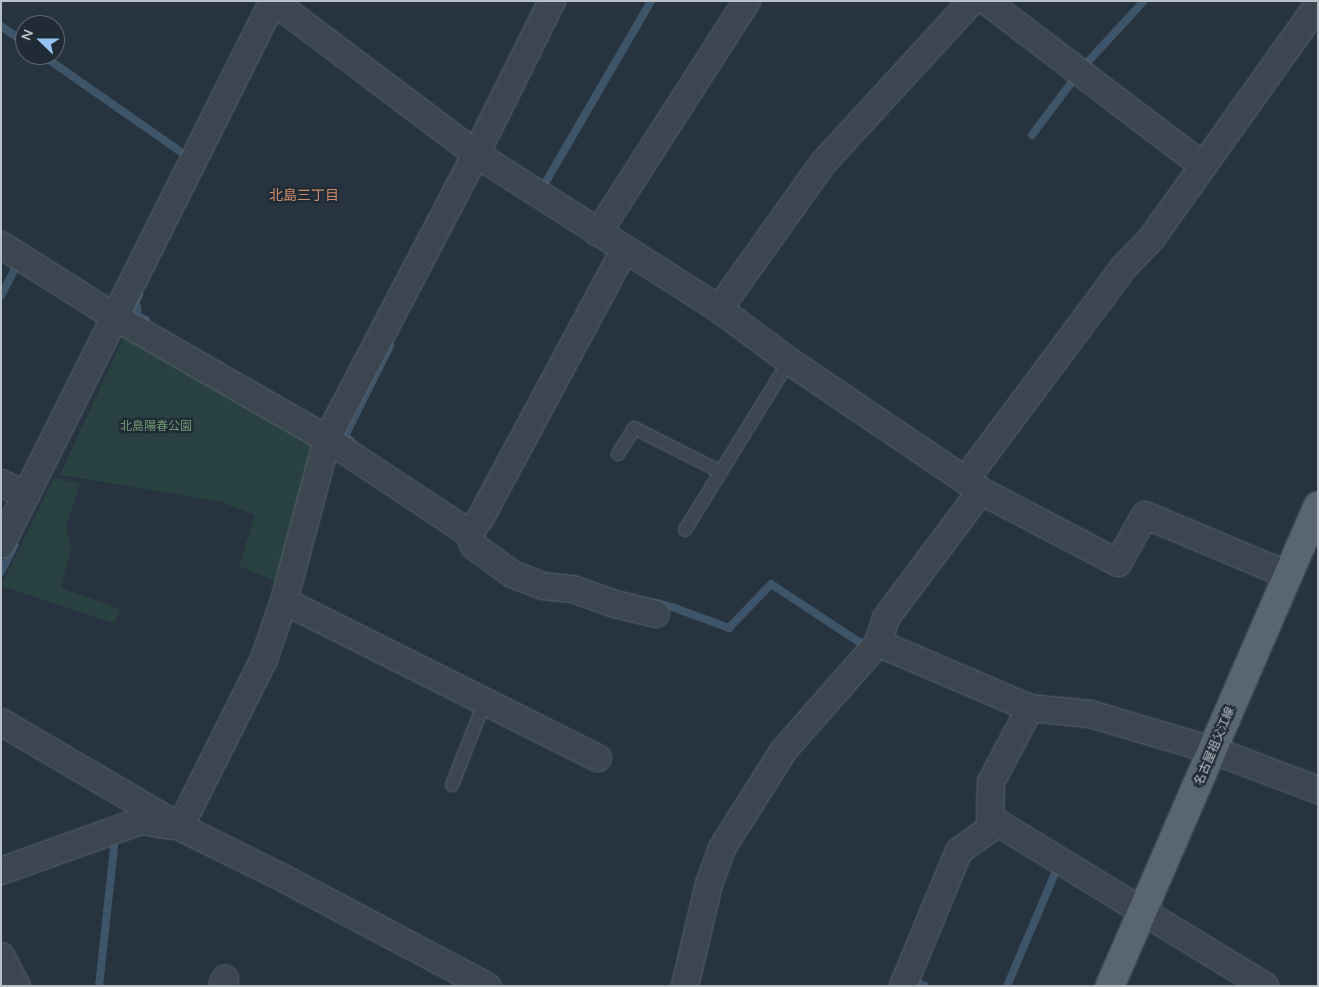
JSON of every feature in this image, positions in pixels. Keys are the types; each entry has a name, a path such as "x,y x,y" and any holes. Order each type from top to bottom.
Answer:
{"main road":[{"name":"名古屋祖父江線","path":"1110,986 1318,506"}],"street":[{"path":"1,545 273,1 476,154 720,309 789,361 974,485 1118,563 1146,515 1288,575"},
{"path":"180,827 264,659 284,601 327,439 476,154 552,1"},
{"path":"598,233 747,1"},
{"path":"720,309 824,163 972,1"},
{"path":"986,1 1202,165"},
{"path":"684,986 709,884 722,848 784,750 878,643 886,618 974,485 1123,268 1150,239 1318,6"},
{"path":"1,245 115,317 327,439 469,533 474,546 512,574 543,586 573,589 615,604 656,614"},
{"path":"469,533 480,519 625,249"},
{"path":"1,484 26,495"},
{"path":"284,601 598,758"},
{"path":"878,643 1030,708 1090,714 1212,750 1318,790"},
{"path":"990,828 991,782 1030,708"},
{"path":"1,722 180,827 285,879 487,986"},
{"path":"1,871 141,822 180,827"},
{"path":"902,986 959,851 998,823 1265,986"},
{"path":"1,956 17,986"}],"lane":[{"path":"685,530 789,361"},
{"path":"618,454 634,428 721,472"},
{"path":"452,785 485,702"}],"green space":[{"name":"北島陽春公園","path":"125,334 311,443 314,457 277,582 239,566 255,515 221,502 60,475"},
{"path":"54,478 80,483 66,527 71,550 61,588 120,609 114,623 1,586"}],"waterway":[{"path":"544,185 651,1"},
{"path":"1083,67 1144,1"},
{"path":"1,26 15,36"},
{"path":"56,65 184,154"},
{"path":"1032,135 1074,79"},
{"path":"1,296 16,267"},
{"path":"139,295 136,301 138,316 146,320"},
{"path":"351,441 345,436 390,346"},
{"path":"1,572 15,545"},
{"path":"656,603 729,628 771,584 865,646"},
{"path":"99,986 114,847"},
{"path":"1007,986 1057,869"},
{"path":"917,982 925,986"}],"district":[{"name":"北島三丁目","path":"304,195"}]}
